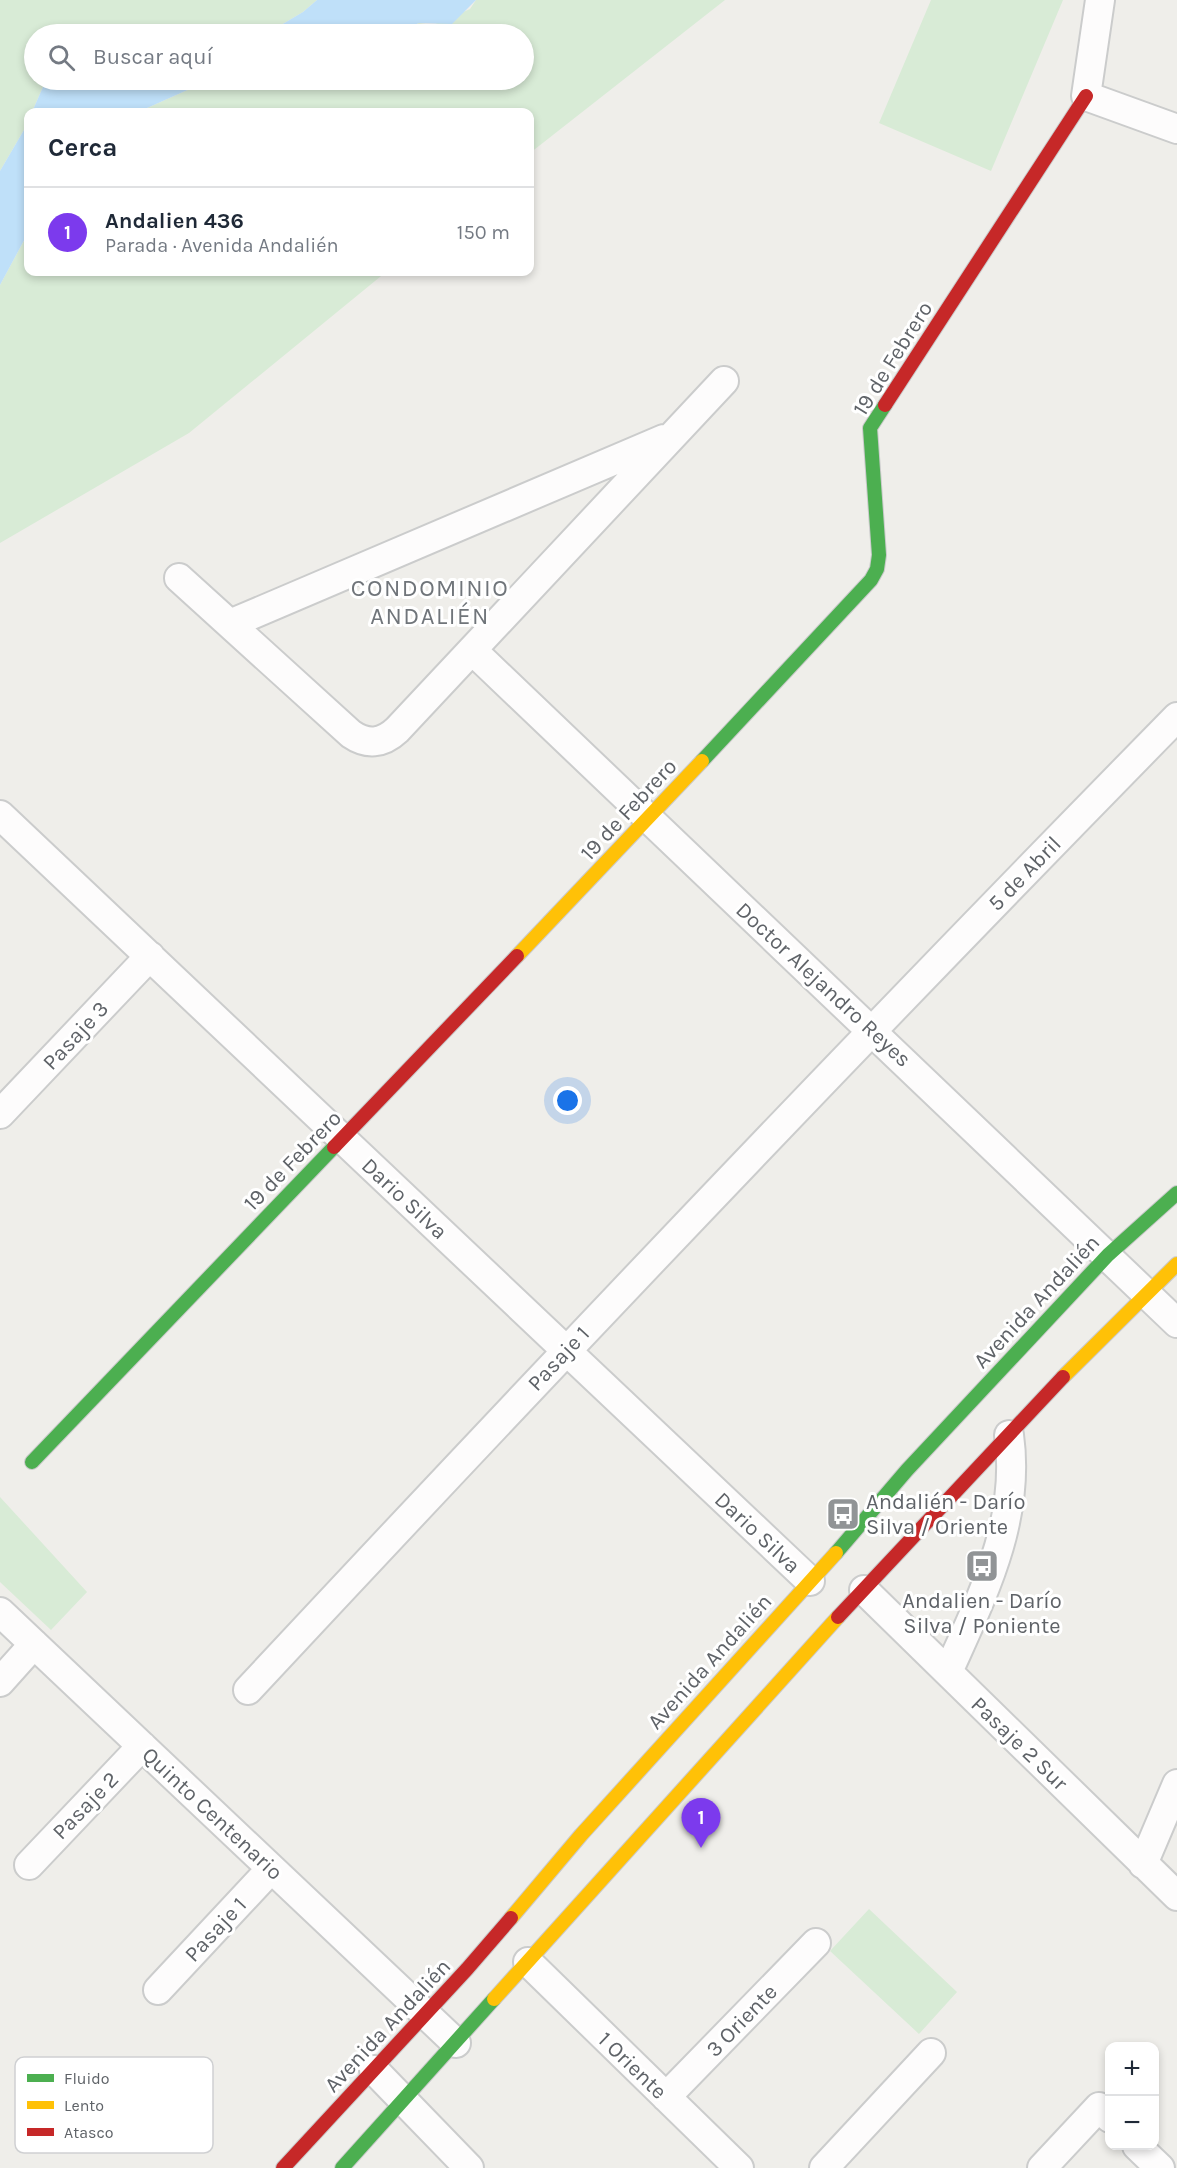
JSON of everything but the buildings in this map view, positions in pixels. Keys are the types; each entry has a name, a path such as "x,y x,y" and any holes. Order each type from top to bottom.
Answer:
{"main road":[{"name":"19 de Febrero","path":"32,1462 649,818 871,580 877,569 879,555 870,428 1086,96"},
{"name":"Avenida Andalién","path":"283,2168 426,2014 631,1778 810,1581 907,1470 1108,1255 1177,1192"},
{"path":"342,2168 679,1791 864,1590 1146,1292 1177,1264"}],"street":[{"path":"1100,0 1086,96 1177,129"},
{"path":"178,578 351,734 358,739 374,742 391,736 724,381"},
{"path":"230,624 674,434"},
{"name":"Doctor Alejandro Reyes","path":"472,650 1177,1323"},
{"name":"5 de Abril","path":"871,1029 1177,717"},
{"name":"Dario Silva","path":"0,815 810,1581"},
{"name":"Pasaje 3","path":"0,1114 150,956"},
{"name":"Pasaje 1","path":"248,1690 565,1350 871,1029"},
{"path":"948,1672 990,1577 1003,1536 1012,1482 1009,1435"},
{"name":"Pasaje 2 Sur","path":"864,1590 1177,1896"},
{"name":"Quinto Centenario","path":"0,1612 456,2043"},
{"path":"0,1682 34,1644"},
{"name":"Pasaje 2","path":"29,1865 142,1746"},
{"path":"1143,1863 1177,1784"},
{"name":"Pasaje 1","path":"158,1990 271,1869"},
{"name":"3 Oriente","path":"666,2097 816,1942"},
{"name":"1 Oriente","path":"528,1962 739,2168"},
{"path":"824,2168 931,2053"},
{"path":"375,2070 469,2168"},
{"path":"1041,2168 1104,2112"},
{"path":"1142,2150 1160,2168"}],"green space":[{"path":"0,0 317,0 303,12 283,24 24,24 24,90 42,90 34,108 24,108 24,130 0,171"},
{"path":"476,0 725,0 534,150 534,108 147,108 188,90 534,90 534,24 435,24 470,9"},
{"path":"931,0 1063,0 991,171 879,123"},
{"path":"24,240 24,276 381,276 189,433 0,543 0,285"},
{"path":"0,1497 87,1592 51,1630 0,1582"},
{"path":"869,1909 957,1992 919,2034 830,1951"}],"water":[{"path":"317,0 476,0 452,24 283,24 303,12"},
{"path":"42,90 188,90 147,108 34,108"},
{"path":"24,130 24,240 0,285 0,171"}],"traffic: fast":[{"path":"702,761 871,580 877,569 879,555 870,428 885,405"},
{"path":"32,1462 334,1147"},
{"path":"836,1553 907,1470 1108,1255 1177,1193"},
{"path":"342,2168 494,1999"}],"traffic: slow":[{"path":"517,956 702,761"},
{"path":"1063,1377 1177,1264"},
{"path":"511,1918 581,1835 836,1553"},
{"path":"494,1999 838,1617"}],"traffic: jam":[{"path":"885,405 1086,96"},
{"path":"334,1147 517,956"},
{"path":"838,1617 1063,1377"},
{"path":"283,2168 467,1969 511,1918"}],"place":[{"name":"Andalién - Darío Silva / Oriente","path":"843,1514"},
{"name":"Andalien - Darío Silva / Poniente","path":"982,1566"},
{"name":"Andalien 436","path":"701,1848"}],"district":[{"name":"CONDOMINIO ANDALIÉN","path":"430,602"}]}
